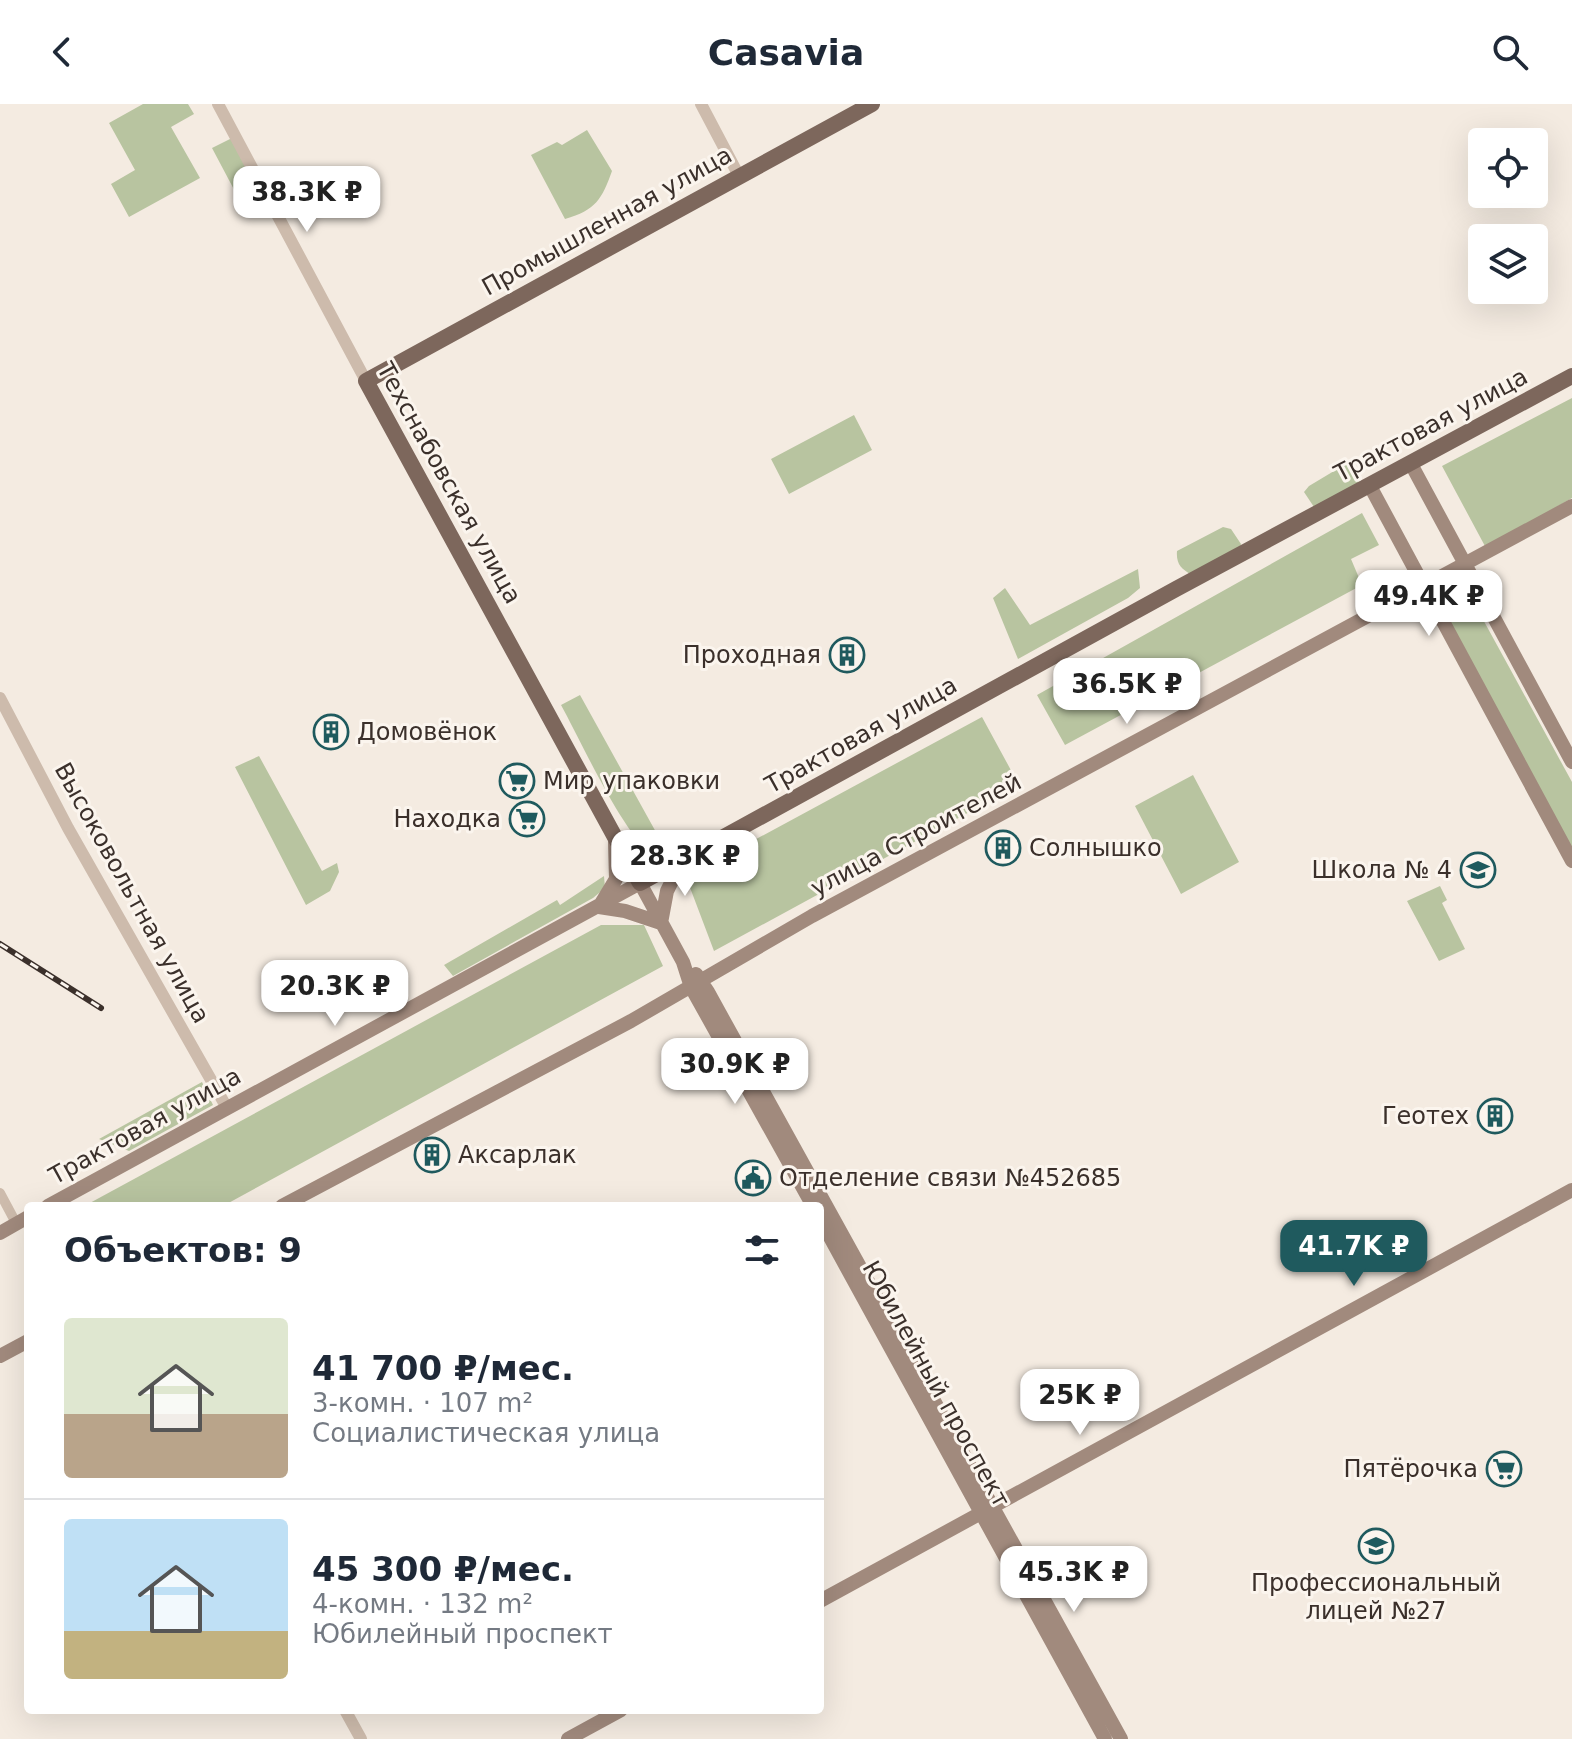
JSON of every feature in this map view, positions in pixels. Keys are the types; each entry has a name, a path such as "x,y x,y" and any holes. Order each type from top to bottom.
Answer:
{"main road":[{"name":"Промышленная улица","path":"366,381 872,104"},
{"name":"Трактовая улица","path":"55,1202 1572,376"},
{"name":"Техснабовская улица","path":"366,381 640,883"},
{"path":"1411,464 1572,762"},
{"path":"1370,486 1572,861"},
{"name":"улица Строителей","path":"289,1202 1572,506"},
{"path":"615,842 645,866 681,863"},
{"path":"615,842 616,879 599,907 625,911 661,923"},
{"path":"661,923 667,891 681,863"},
{"path":"640,883 817,1202"},
{"path":"696,983 811,1202"},
{"path":"824,1599 1572,1190"},
{"path":"824,1214 988,1510"},
{"path":"0,1233 22,1220"},
{"name":"Юбилейный проспект","path":"824,1226 1121,1739"},
{"path":"0,1356 24,1343"},
{"name":"Юбилейный проспект","path":"988,1510 1105,1739"},
{"path":"568,1739 614,1714"}],"street":[{"name":"Техснабовская улица","path":"218,104 366,381"},
{"path":"701,104 739,176"},
{"name":"Высоковольтная улица","path":"0,698 68,828 227,1108"},
{"path":"0,1193 22,1220"},
{"path":"347,1714 361,1739"}],"green space":[{"path":"143,104 188,104 194,114 171,127 200,178 129,217 111,184 135,170 109,123"},
{"path":"587,130 612,171 596,202 584,212 565,219 531,155 557,142 562,145"},
{"path":"232,138 259,189 239,199 212,148"},
{"path":"1572,398 1572,498 1486,548 1442,466"},
{"path":"854,415 872,450 789,494 771,459"},
{"path":"1349,462 1359,482 1316,510 1304,492"},
{"path":"1362,513 1379,545 1351,559 1362,585 1065,745 1037,695"},
{"path":"1223,527 1231,529 1241,544 1239,550 1192,575 1182,568 1178,563 1177,551"},
{"path":"1138,569 1140,588 1128,598 1018,659 993,598 1005,588 1030,625"},
{"path":"1463,583 1572,782 1572,848 1436,598"},
{"path":"580,695 667,852 656,858 631,831 618,811 561,705"},
{"path":"982,717 1019,785 714,951 686,877"},
{"path":"259,756 322,871 337,863 339,872 330,891 306,905 235,767"},
{"path":"1193,775 1239,862 1181,894 1135,806"},
{"path":"604,876 605,888 593,898 453,976 444,965 557,900 560,905"},
{"path":"1440,886 1447,900 1442,903 1465,949 1439,961 1407,901"},
{"path":"601,925 644,925 663,966 230,1202 92,1202"},
{"path":"202,1082 213,1105 129,1151 99,1139"}],"railway":[{"path":"0,944 101,1008"}],"place":[{"name":"Проходная","path":"847,655"},
{"name":"Домовёнок","path":"331,732"},
{"name":"Мир упаковки","path":"517,781"},
{"name":"Находка","path":"527,819"},
{"name":"Солнышко","path":"1003,848"},
{"name":"Школа № 4","path":"1478,870"},
{"name":"Геотех","path":"1495,1116"},
{"name":"Аксарлак","path":"432,1155"},
{"name":"Отделение связи №452685","path":"753,1178"},
{"name":"Пятёрочка","path":"1504,1469"},
{"name":"Профессиональный лицей №27","path":"1376,1546"}]}
